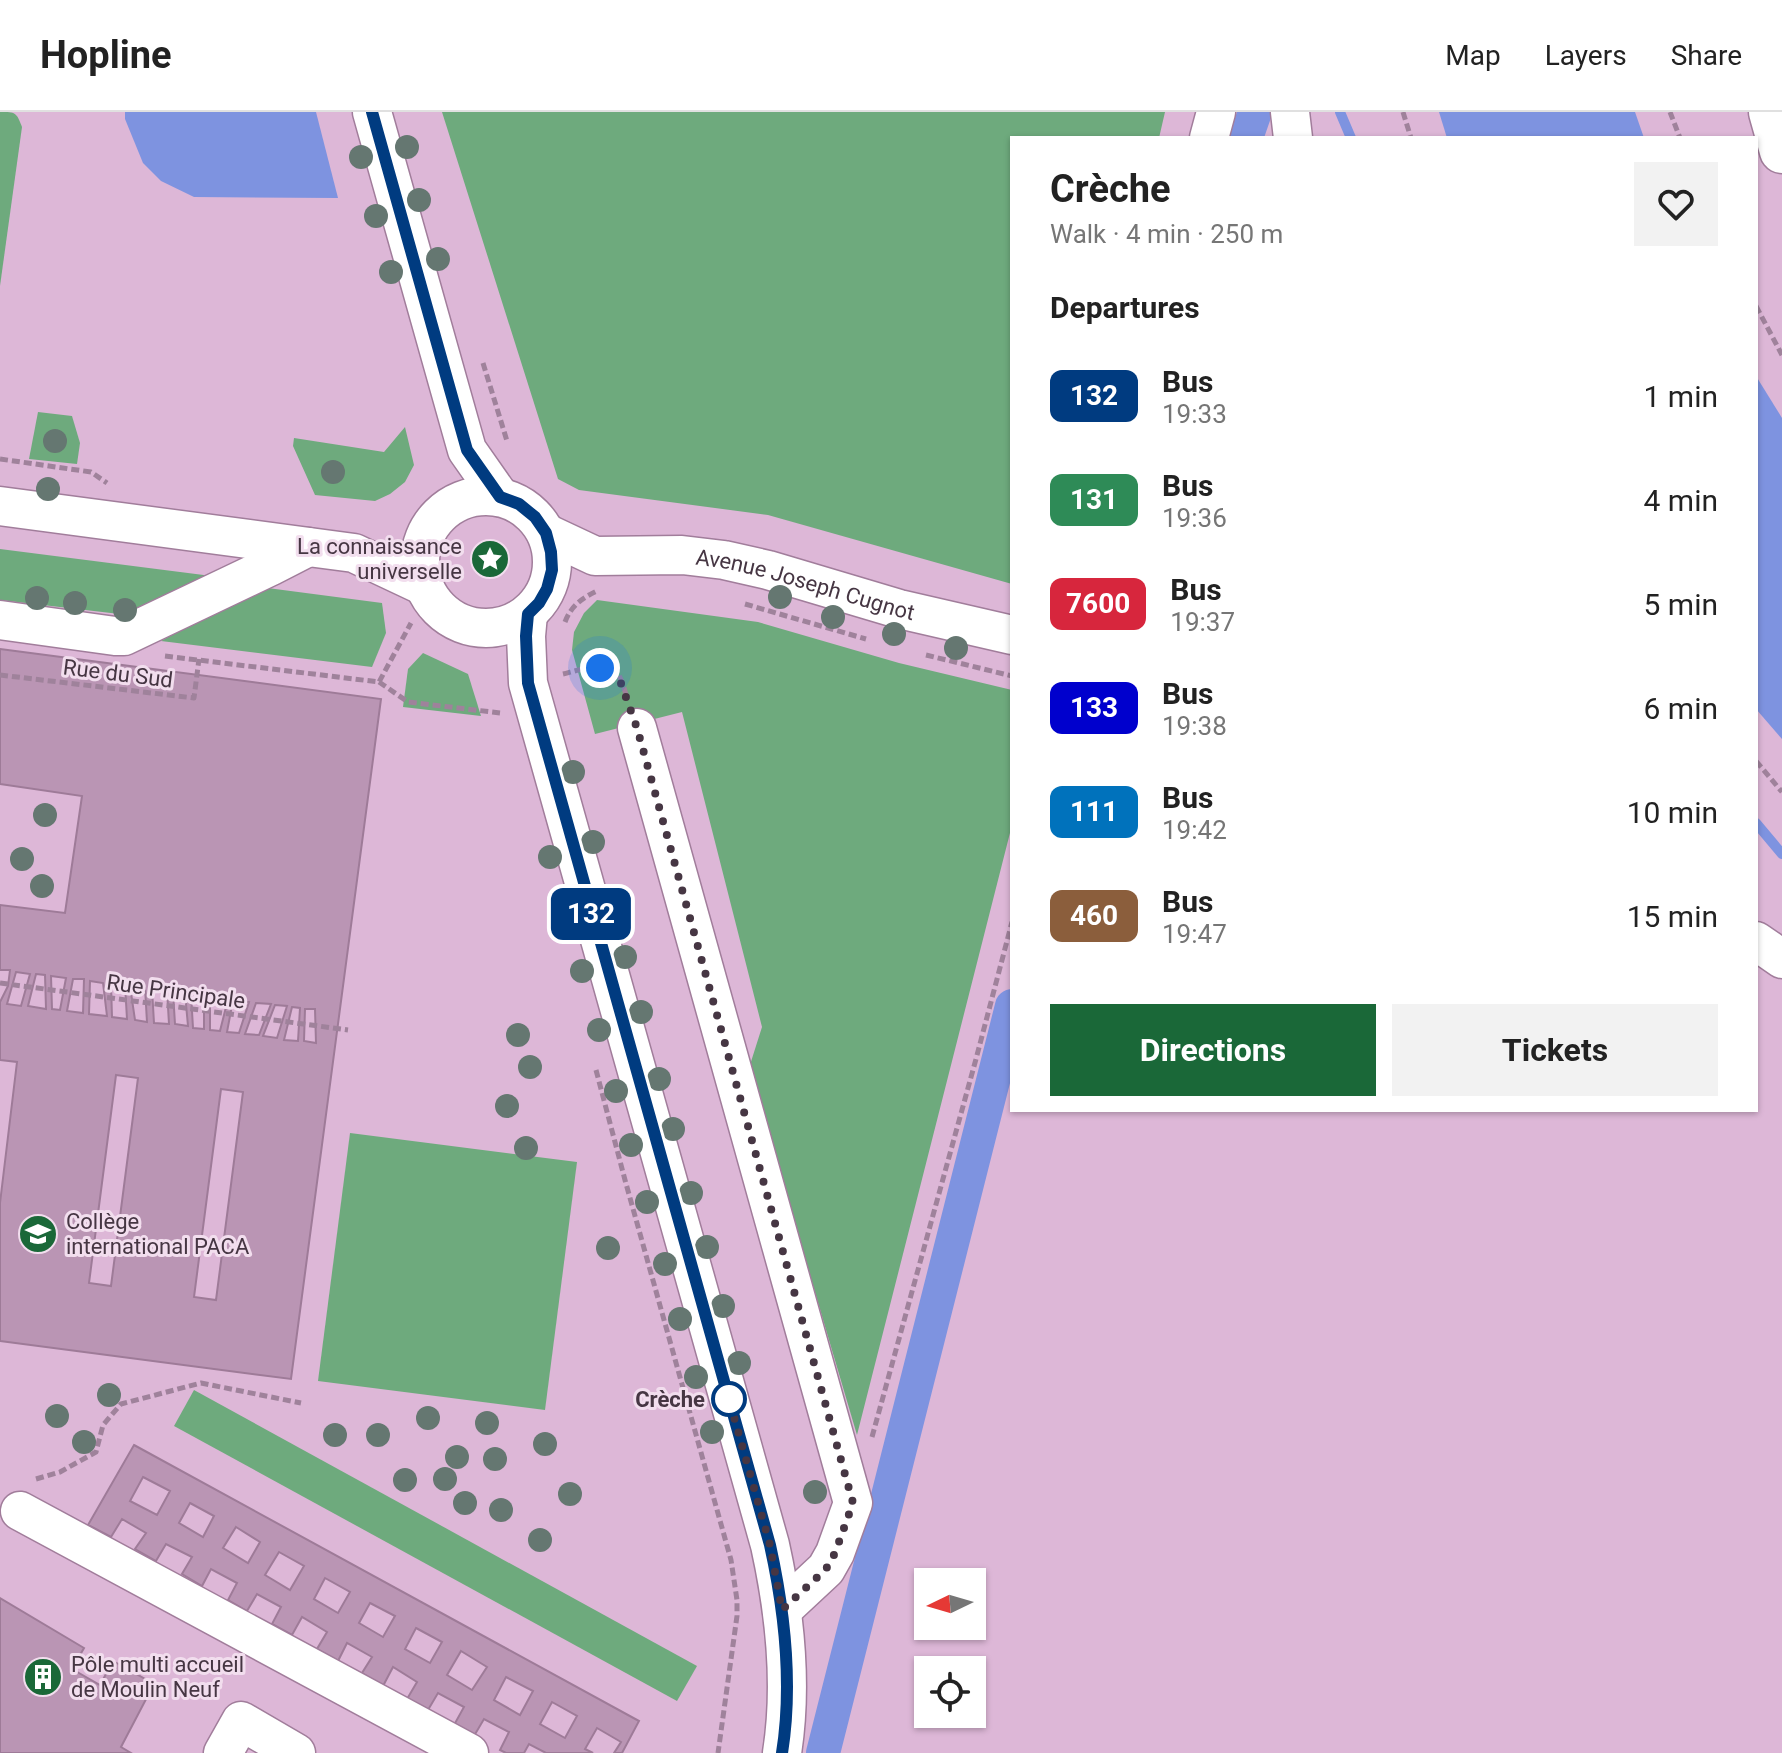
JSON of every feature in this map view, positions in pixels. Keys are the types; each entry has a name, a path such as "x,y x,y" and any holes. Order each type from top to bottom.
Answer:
{"main road":[{"path":"1771,112 1782,151"}],"street":[{"path":"372,112 467,450 500,497"},
{"path":"1210,136 1216,112"},
{"path":"1290,112 1293,136"},
{"path":"454,503 467,450"},
{"path":"600,572 538,602 513,623 479,629 447,617 433,603 424,586 420,553 424,537 436,517 454,503 469,498 500,497 519,504 535,517 546,533 552,570 538,602 526,636 528,683 772,1555 787,1663 788,1702 782,1753"},
{"path":"0,506 354,553 424,586"},
{"name":"Avenue Joseph Cugnot","path":"546,533 600,572 682,555 724,560 899,609 1010,635"},
{"path":"354,553 424,537"},
{"path":"0,620 124,636 308,547"},
{"path":"479,629 528,683"},
{"path":"637,728 853,1503 826,1569 782,1610"},
{"path":"1758,942 1782,959"},
{"path":"25,1496 469,1753"},
{"path":"223,1753 241,1721 296,1753"}],"path":[{"path":"1403,112 1410,136"},
{"path":"1670,112 1679,136"},
{"path":"1758,310 1782,355"},
{"path":"0,459 91,472 107,483"},
{"path":"562,632 567,615 586,597 600,572"},
{"path":"739,603 881,643"},
{"path":"379,682 411,623"},
{"path":"912,651 1010,676"},
{"path":"159,655 379,682 408,702 500,713"},
{"name":"Rue du Sud","path":"0,675 194,698 199,659"},
{"path":"561,663 562,674 600,668 615,672 637,728"},
{"path":"1758,763 1782,792"},
{"path":"872,1438 1010,930"},
{"name":"Rue Principale","path":"0,983 348,1030"},
{"path":"593,1058 731,1560 737,1616 718,1753"},
{"path":"25,1496 96,1452 103,1425 121,1404 201,1383 301,1403"}],"green space":[{"path":"0,112 15,114 22,127 0,286"},
{"path":"442,112 1165,112 1159,136 1010,136 1010,583 768,515 579,490 558,479"},
{"path":"38,412 72,416 80,443 77,464 29,459"},
{"path":"405,427 414,465 405,482 375,501 315,495 293,446 294,438 384,452"},
{"path":"0,549 227,578 145,617 0,600"},
{"path":"260,587 382,603 386,633 372,667 161,641"},
{"path":"597,600 758,622 899,663 1010,690 1010,833 857,1435 749,1068 762,1027 682,712 595,734 572,650 574,632 584,613"},
{"path":"423,653 468,674 481,716 403,707 408,669"},
{"path":"350,1133 577,1162 545,1410 318,1381"},
{"path":"194,1390 697,1666 677,1701 174,1426"}],"water":[{"path":"125,112 316,112 338,198 194,197 161,181 143,163"},
{"path":"1439,112 1635,112 1643,136 1446,136"},
{"path":"1758,379 1782,418 1782,739 1758,711"}],"building":[{"path":"0,649 381,699 291,1379 0,1341 0,1203 17,1062 0,1060 0,1002 8,986 10,970 0,970 0,905 65,913 82,796 0,784","holes":["16,972 30,974 21,1006 7,1004","36,974 45,975 46,1009 28,1006","51,976 66,978 60,1010 52,1009","73,979 84,979 83,1013 67,1011","90,981 103,983 107,1016 89,1014","111,984 125,985 127,1019 112,1017","130,986 145,988 147,1022 135,1020","152,989 167,990 169,1024 154,1023","173,992 185,993 188,1026 175,1024","191,994 204,996 204,1029 193,1028","210,997 228,999 220,1031 210,1030","233,1000 249,1002 239,1033 227,1032","256,1003 271,1004 259,1035 245,1034","275,1005 287,1006 277,1038 263,1036","292,1007 300,1008 298,1041 284,1040","305,1009 315,1009 316,1043 304,1041","116,1075 138,1078 111,1286 89,1283","221,1089 243,1092 216,1300 194,1297"]},
{"path":"134,1445 639,1721 622,1753 614,1753 621,1742 597,1728 585,1749 593,1753 546,1753 529,1744 524,1753 506,1753 500,1750 509,1732 484,1719 474,1736 454,1725 464,1707 438,1693 428,1710 407,1699 417,1682 393,1667 383,1686 362,1673 372,1657 347,1643 338,1661 317,1649 327,1632 302,1617 292,1635 272,1624 281,1607 257,1594 247,1611 228,1600 237,1583 211,1569 202,1586 182,1574 192,1557 166,1544 156,1561 135,1549 146,1533 122,1519 111,1537 88,1525","holes":["143,1477 170,1491 157,1515 130,1501","190,1503 214,1516 203,1537 179,1523","236,1527 260,1542 248,1563 223,1548","279,1552 304,1566 290,1590 265,1575","325,1578 350,1592 338,1613 314,1599","370,1603 395,1616 383,1637 359,1623","416,1628 442,1642 430,1663 405,1649","461,1651 487,1667 472,1690 447,1675","506,1677 533,1691 520,1715 494,1700","552,1702 577,1716 565,1738 540,1724"]},
{"name":"Pôle multi accueil de Moulin Neuf","path":"0,1598 84,1648 72,1669 100,1685 113,1661 154,1684 121,1747 131,1753 0,1753"}],"waterway":[{"path":"1247,136 1255,112"},
{"path":"1340,112 1350,136"},
{"path":"1758,825 1782,854"},
{"path":"823,1753 1010,1014"}],"bus line":[{"name":"132","path":"372,112 467,450 500,497 519,504 535,517 546,533 551,552 552,570 547,589 528,614 528,683 775,1566 787,1663 788,1702 782,1753"}],"place":[{"name":"La connaissance universelle","path":"490,559"},
{"name":"Collège international PACA","path":"38,1234"},
{"name":"Crèche","path":"729,1399"},
{"name":"Pôle multi accueil de Moulin Neuf","path":"43,1677"}],"route":[{"path":"600,668 618,675 637,728 853,1503 826,1569 782,1610 770,1545 729,1399"}]}
